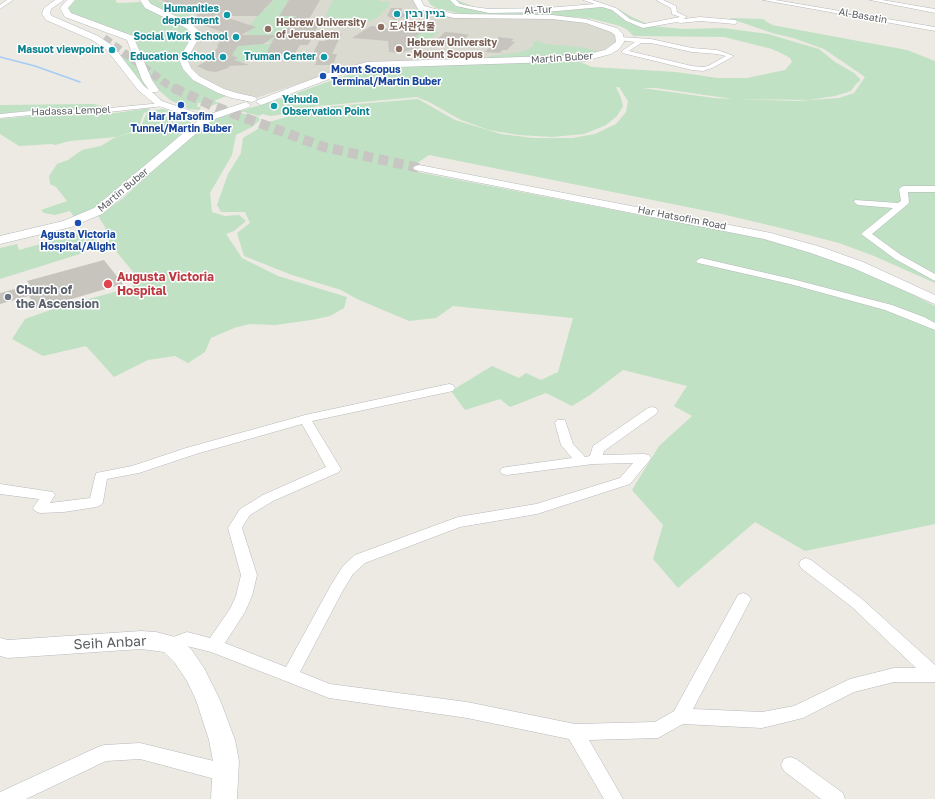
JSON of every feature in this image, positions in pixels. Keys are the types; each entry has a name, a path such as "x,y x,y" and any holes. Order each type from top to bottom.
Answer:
{"main road":[{"path":"60,0 52,8 53,16 66,24 104,38"},
{"path":"60,0 48,8 46,14 49,18 95,38 110,48 141,88 162,105 199,117 210,112 223,109"},
{"path":"69,0 59,9 61,15 120,37"},
{"path":"69,0 64,8 68,15 130,38 150,85 156,93 167,101 199,117"},
{"path":"144,0 148,6 194,30 196,36 183,59 184,65 196,78 221,91 248,101"},
{"path":"417,0 421,7 436,13 454,16 552,17 586,21 614,30 619,34 620,39"},
{"name":"Martin Buber","path":"0,240 67,224 98,211 189,133 199,117 223,109 248,101 286,93 334,74 367,65 570,59 591,57 612,50 619,44 620,39"},
{"name":"Martin Buber","path":"199,117 228,110 248,101"},
{"name":"Har Hatsofim Road","path":"431,162 778,232 865,260 935,291"},
{"name":"Har Hatsofim Road","path":"419,168 774,238 816,250 858,265 935,300"},
{"name":"Seih Anbar","path":"0,647 8,649 141,640 156,641 171,645"},
{"path":"171,645 183,656 196,675 208,700 222,740 226,761 224,799"}],"street":[{"path":"0,8 10,0"},
{"name":"Al-Tur","path":"453,0 458,5 489,11 546,10 604,6"},
{"path":"586,0 614,8 628,20 643,26 677,20 684,21 700,19 735,22"},
{"path":"659,0 674,7 674,13 684,16 677,20"},
{"name":"Al-Basatin","path":"766,0 935,29"},
{"path":"873,0 935,11"},
{"path":"450,6 468,14"},
{"path":"620,39 639,40 657,42 692,50 717,52 731,56 710,67 702,69 624,52 637,44 639,40"},
{"path":"142,106 152,103 152,98"},
{"name":"Hadassa Lempel","path":"0,116 41,112 100,111 162,105"},
{"path":"935,189 903,190 905,202 866,234 898,258 935,278"},
{"path":"858,202 900,206"},
{"path":"701,261 792,282 888,308 914,316 935,327"},
{"path":"0,489 48,495 40,508 64,507 96,502 102,476 134,470 191,451 305,420 392,398 449,388"},
{"path":"590,461 598,449 652,410"},
{"path":"214,646 237,612 244,596 249,575 235,528 238,522 245,512 268,498 334,469 305,420"},
{"path":"561,422 567,445 590,461"},
{"path":"290,675 336,589 348,570 360,559 458,522 537,509 625,481 644,458 590,461 507,471"},
{"path":"806,564 857,603 935,675"},
{"path":"171,645 187,639 214,646 329,690 467,710 575,732 658,730 680,716 743,599"},
{"path":"680,716 762,720 797,713 850,686 894,675 935,675"},
{"path":"575,732 614,799"},
{"path":"6,799 104,753 140,750 226,773"},
{"path":"790,765 836,799"}],"shaded area":[{"name":"Hebrew University - Mount Scopus","path":"147,0 421,0 424,6 463,17 577,20 615,33 617,42 600,54 349,67 256,98 245,97 203,81 184,64 189,49"}],"green space":[{"path":"73,0 116,0 116,2 119,3 140,2 186,27 193,34 189,44 180,58 183,67 229,95 214,101 219,103 208,107 206,106 207,103 198,103 197,107 201,107 199,110 189,109 170,100 154,86 147,74 135,39 132,36 69,13 68,6"},
{"path":"149,0 159,0 157,1 192,16 189,18 176,18 152,6"},
{"path":"259,0 288,0 289,2 283,5 286,6 279,16 293,15 315,24 320,24 313,35 263,35 262,38 282,38 294,42 259,42 258,44 300,45 278,47 266,53 265,56 240,62 234,60 237,58 232,55 249,31 255,27 248,24 252,23 260,13 258,11 265,10 270,4 273,3"},
{"path":"333,0 390,1 389,6 377,18 368,22 336,19 325,16"},
{"path":"428,0 457,0 474,7 492,11 608,6 615,7 652,26 683,29 723,28 768,34 819,49 835,62 854,73 860,79 851,91 835,96 809,100 736,99 797,101 839,98 854,93 865,77 824,49 729,18 763,19 772,25 907,50 935,61 935,283 874,256 839,243 722,214 429,155 407,170 766,239 840,262 882,279 935,306 935,524 805,551 755,522 678,588 653,559 663,525 632,490 659,446 692,416 674,406 687,386 623,370 590,395 572,406 546,393 510,407 500,399 465,410 451,391 492,366 519,378 526,373 541,380 558,372 573,318 453,306 436,318 409,321 357,299 341,290 292,275 244,256 237,233 250,223 245,212 221,212 217,205 228,174 241,153 243,138 269,122 322,107 418,99 455,120 501,134 533,138 572,138 595,134 616,124 626,112 628,101 619,87 616,87 623,106 617,116 606,125 584,134 552,137 519,135 489,130 461,120 417,97 318,106 293,113 270,116 263,114 259,116 240,111 277,100 361,70 388,66 580,60 580,62 592,67 676,72 718,78 747,78 785,70 792,62 790,58 772,49 724,37 634,36 620,26 593,19 576,17 461,14 436,8 430,4","holes":["642,88 656,88 733,99 714,98"]},
{"path":"410,29 439,32 424,43 394,40"},
{"path":"538,41 545,44 581,47 601,52 579,56 484,59 491,56 527,50 533,46 533,42"},
{"path":"135,53 149,88 166,103 162,103 149,93 120,55"},
{"path":"94,104 109,108 26,111 0,114 0,105"},
{"path":"150,108 149,111 144,113 139,126 134,131 117,137 70,141 55,145 19,146 0,134 0,119 41,115 116,113"},
{"path":"162,109 188,118 191,123 189,127 104,203 74,217 70,211 55,215 44,213 41,210 67,201 56,187 50,184 49,176 57,164 68,160 82,150 101,146 114,138 137,131 147,112"},
{"path":"236,112 258,117 260,120 252,127 236,135 232,155 210,193 212,212 225,216 239,215 246,221 234,231 226,234 242,258 278,276 347,297 344,308 330,316 311,320 275,325 249,324 234,328 211,338 205,352 188,363 175,356 148,360 114,377 86,346 43,356 12,339 25,319 59,307 133,287 134,273 110,244 105,227 98,216 122,199 203,125 224,114"},
{"path":"91,230 98,238 92,246 83,253 0,279 0,248 17,244 19,250"}],"building":[{"path":"161,0 273,0 258,16 222,16 256,27 241,35 283,35 296,16 279,16 289,0 320,0 309,19 320,22 308,45 300,45 294,55 265,56 275,36 263,44 238,46 232,55 238,58 234,60 249,65 229,66 228,68 216,72 208,71 197,66 207,61 218,47 217,45 228,34 203,25 194,18 198,15"},
{"name":"בניין רבין","path":"391,8 402,8 401,11 406,16 395,20 387,16"},
{"path":"371,26 421,33 404,44 422,45 422,47 399,53 389,52 388,41 352,38"},
{"path":"445,32 469,35 458,45 431,45"},
{"path":"342,33 332,54 337,54 333,65 315,65 317,60 310,60 319,41 324,41"},
{"path":"499,37 514,39 511,41 515,42 507,50 502,50 500,53 485,52"},
{"name":"Augusta Victoria Hospital","path":"104,260 123,284 37,309 29,296 0,304 0,293 30,285 27,281"}],"waterway":[{"path":"0,57 35,66 80,82"}],"tunnel":[{"path":"104,38 174,88"},
{"path":"174,88 213,106 324,147 419,168"}],"place":[{"name":"בניין רבין","path":"397,14"},
{"name":"Humanities department","path":"227,15"},
{"name":"도서관건물","path":"381,27"},
{"name":"Hebrew University of Jerusalem","path":"268,29"},
{"name":"Social Work School","path":"236,37"},
{"name":"Hebrew University - Mount Scopus","path":"399,49"},
{"name":"Masuot viewpoint","path":"112,50"},
{"name":"Education School","path":"223,57"},
{"name":"Truman Center","path":"324,57"},
{"name":"Mount Scopus Terminal/Martin Buber","path":"323,76"},
{"name":"Har HaTsofim Tunnel/Martin Buber","path":"181,105"},
{"name":"Yehuda Observation Point","path":"274,106"},
{"name":"Agusta Victoria Hospital/Alight","path":"78,223"},
{"name":"Augusta Victoria Hospital","path":"108,284"},
{"name":"Church of the Ascension","path":"8,297"}]}
